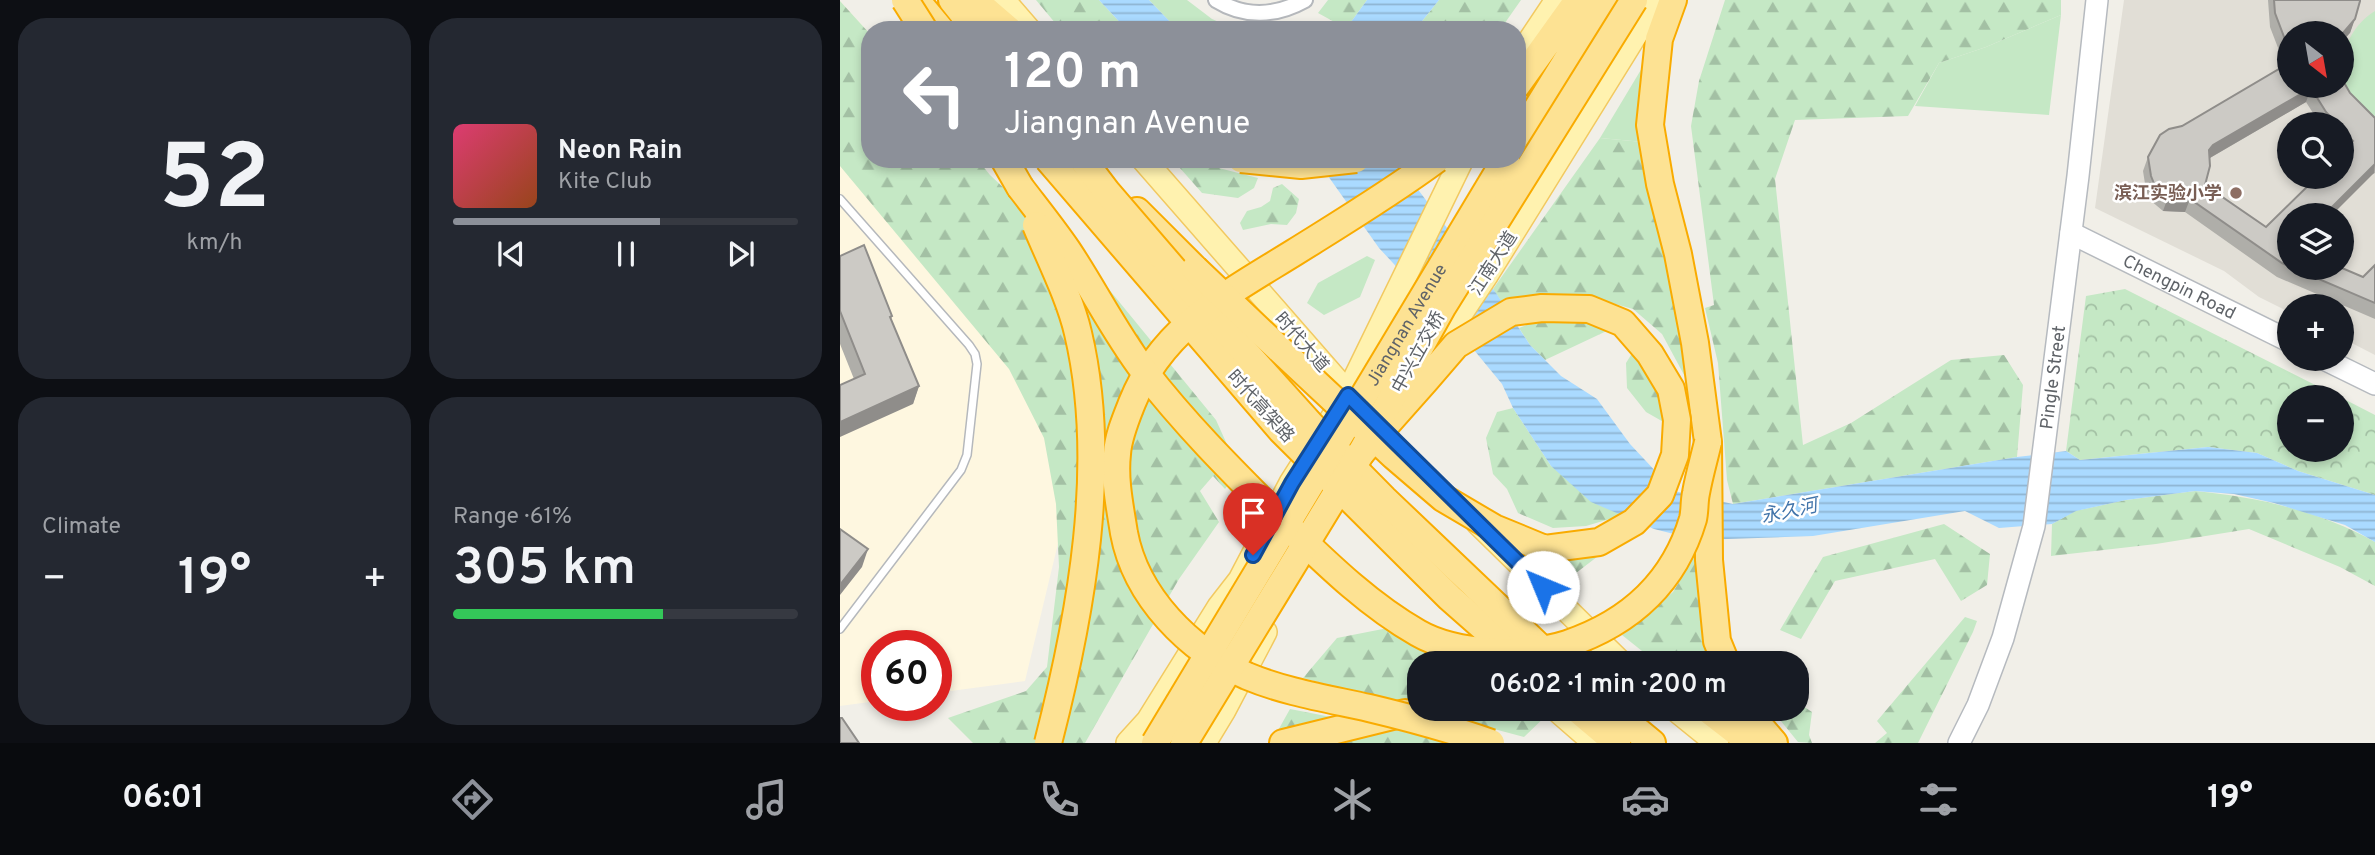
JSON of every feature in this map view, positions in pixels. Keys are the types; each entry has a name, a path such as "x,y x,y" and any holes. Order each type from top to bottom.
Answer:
{"highway":[{"path":"905,0 918,21"},
{"path":"916,0 933,21"},
{"path":"952,0 969,21"},
{"path":"974,0 998,21"},
{"path":"1526,59 1560,12 1578,0"},
{"path":"1526,126 1604,0"},
{"name":"中兴立交桥","path":"1184,743 1361,453 1443,306 1634,0"},
{"path":"1673,0 1659,39 1650,125 1660,184 1678,254 1695,343 1708,442 1709,560 1717,641 1721,651"},
{"path":"1526,70 1560,12"},
{"path":"1009,168 1068,252 1108,320 1145,372 1193,429 1304,541 1365,596 1420,634 1462,648 1506,653 1551,649 1586,638 1632,613 1658,587 1679,553 1693,517 1708,442"},
{"name":"时代高架路","path":"1056,168 1281,430 1450,598 1510,651"},
{"name":"时代高架路","path":"1091,168 1230,335 1311,425 1384,499 1544,651"},
{"path":"1092,168 1254,325 1374,438 1374,438 1394,456 1443,498 1494,528 1545,549 1598,541 1634,522 1660,495 1675,455 1677,420 1671,389 1650,354 1623,323 1589,309 1542,309 1511,313 1456,345 1389,422 1380,432 1374,438 1370,443 1361,453"},
{"path":"1425,168 1239,285 1183,327 1159,353 1140,384 1123,428 1117,453 1118,498 1126,543 1158,609 1202,651 1247,676 1302,693 1437,724 1491,743"},
{"name":"Jiangnan Avenue","path":"1155,743 1501,168"},
{"path":"1020,187 1078,332 1090,404 1090,506 1080,595 1064,683 1048,743"},
{"path":"1283,743 1407,713"},
{"path":"1591,721 1617,743"},
{"path":"1625,721 1652,743"},
{"path":"1723,721 1751,743"},
{"path":"1755,721 1774,743"}],"main road":[{"path":"899,0 916,21"},
{"path":"1003,0 1021,21"},
{"name":"江南大道","path":"1204,743 1277,609 1340,504 1380,427 1413,385 1487,274 1657,0"},
{"path":"1526,50 1560,12"},
{"path":"1043,168 1259,420 1305,465 1380,547 1493,651"},
{"name":"时代大道","path":"1151,168 1348,395 1609,651"},
{"name":"Jiangnan Avenue","path":"1128,743 1148,721 1219,607 1240,580 1292,483 1348,395 1457,168"},
{"path":"1240,580 1274,573 1277,609"},
{"path":"1570,721 1595,743"},
{"path":"1690,721 1717,743"}],"street":[{"path":"1216,0 1228,8 1249,13 1285,9 1304,0"},
{"name":"Pingle Street","path":"1959,743 1978,705 2003,638 2034,526 2097,0"},
{"name":"Chengpin Road","path":"2071,233 2277,335"},
{"path":"2348,371 2375,384"}],"lane":[{"path":"840,199 969,345 977,364 967,455 961,470 840,629"}],"shaded area":[{"name":"滨江实验小学","path":"2124,0 2375,0 2375,355 2354,344 2354,294 2277,294 2277,306 2259,297 2224,271 2095,208"},
{"path":"840,1 861,24 861,168 979,168 1066,510 1025,681 952,691 952,630 861,630 861,703 840,706"}],"green space":[{"path":"1036,0 1099,0 1119,21 1054,21"},
{"path":"1149,0 1187,0 1217,21 1169,21"},
{"path":"1328,0 1367,0 1352,21 1333,21 1318,13"},
{"path":"1439,0 1521,0 1506,21 1422,21"},
{"path":"1725,0 2061,0 2061,15 1986,47 1939,63 1908,116 1795,120 1775,179 1803,445 1851,423 1951,360 2004,355 2023,385 2017,457 1733,504 1727,480 1718,363 1705,308 1714,305 1691,126 1699,81"},
{"path":"840,1 861,24 861,168 984,168 1098,276 1216,420 1239,471 1225,489 1213,476 1200,491 1219,522 1179,579 1085,743 973,743 951,721 952,717 1026,691 1047,667 1059,567 1056,504 1044,438 1009,369 840,166"},
{"path":"2375,11 2375,124 2354,98 2354,32 2365,18"},
{"path":"2061,15 2049,115 1915,106 1939,63 1986,47"},
{"path":"1648,58 1643,142 1600,138"},
{"path":"1600,138 1643,142 1691,361 1690,386 1662,334 1633,309 1601,300 1535,298 1505,307 1493,289"},
{"path":"1180,168 1219,168 1258,178 1254,188 1238,198 1202,193"},
{"path":"1282,184 1299,199 1296,213 1287,225 1271,224 1243,230 1240,223 1247,211 1270,201 1273,188"},
{"path":"1367,256 1375,260 1360,297 1324,315 1307,303 1318,283"},
{"path":"2125,289 2277,366 2277,371 2287,371 2315,385 2277,385 2277,462 2257,453 2208,447 2080,460 2066,451 2086,296"},
{"path":"1546,317 1597,318 1613,328 1545,360 1530,345 1519,328"},
{"path":"1636,347 1649,356 1667,424 1646,412 1627,388 1626,363"},
{"path":"2354,404 2375,415 2375,495 2278,462 2354,462"},
{"path":"1513,408 1551,466 1623,515 1586,526 1553,528 1518,513 1507,489 1493,474 1486,438 1497,412"},
{"path":"2195,491 2288,507 2333,522 2375,542 2375,586 2340,567 2249,529 2156,544 2051,556 2052,524 2075,511 2126,500"},
{"path":"1944,524 1990,554 1987,585 1961,601 1935,559 1835,581 1801,639 1780,630 1823,557"},
{"path":"1534,548 1606,550 1563,583"},
{"path":"1695,556 1702,610 1714,651 1642,651 1622,635 1673,592"},
{"path":"1965,617 1977,621 1973,632 1918,743 1875,743 1887,733 1877,721"},
{"path":"1398,626 1466,651 1407,651 1407,706 1303,678 1337,638"},
{"path":"1290,709 1393,729 1447,743 1271,743"},
{"path":"1809,710 1812,712 1809,735 1812,743 1798,742 1781,721 1809,721"},
{"path":"1464,721 1541,721 1524,737"}],"water":[{"path":"1099,0 1149,0 1169,21 1119,21"},
{"path":"1367,0 1439,0 1422,21 1352,21"},
{"name":"永久河","path":"1322,168 1402,168 1496,293 1530,345 1561,376 1597,399 1630,444 1674,491 1733,504 2066,451 2080,460 2208,447 2257,453 2298,471 2375,495 2375,542 2345,525 2274,503 2234,494 2195,491 2126,500 2076,511 2052,524 1999,528 1965,511 1813,536 1698,540 1654,529 1591,502 1551,466 1513,408 1502,384 1379,248"}],"building":[{"path":"2274,0 2360,0 2353,21 2278,21"},
{"path":"2277,70 2277,98 2294,98 2213,145 2209,150 2210,166 2205,185 2266,227 2277,216 2277,260 2190,199 2168,197 2155,186 2148,157 2160,135 2169,129 2182,126"},
{"path":"2354,97 2375,118 2375,164 2354,185 2354,112 2326,112 2317,98"},
{"path":"2305,189 2350,189 2336,203 2290,203"},
{"path":"864,245 919,386 840,422 840,385 865,374 840,311 840,256"},
{"path":"2375,265 2375,303 2321,280 2354,280 2354,273 2363,277"},
{"path":"840,529 868,549 840,585"},
{"path":"842,718 859,743 840,743"}],"place":[{"name":"滨江实验小学","path":"2236,193"}],"route":[{"path":"1253,555 1292,483 1348,395 1543,587"}]}
